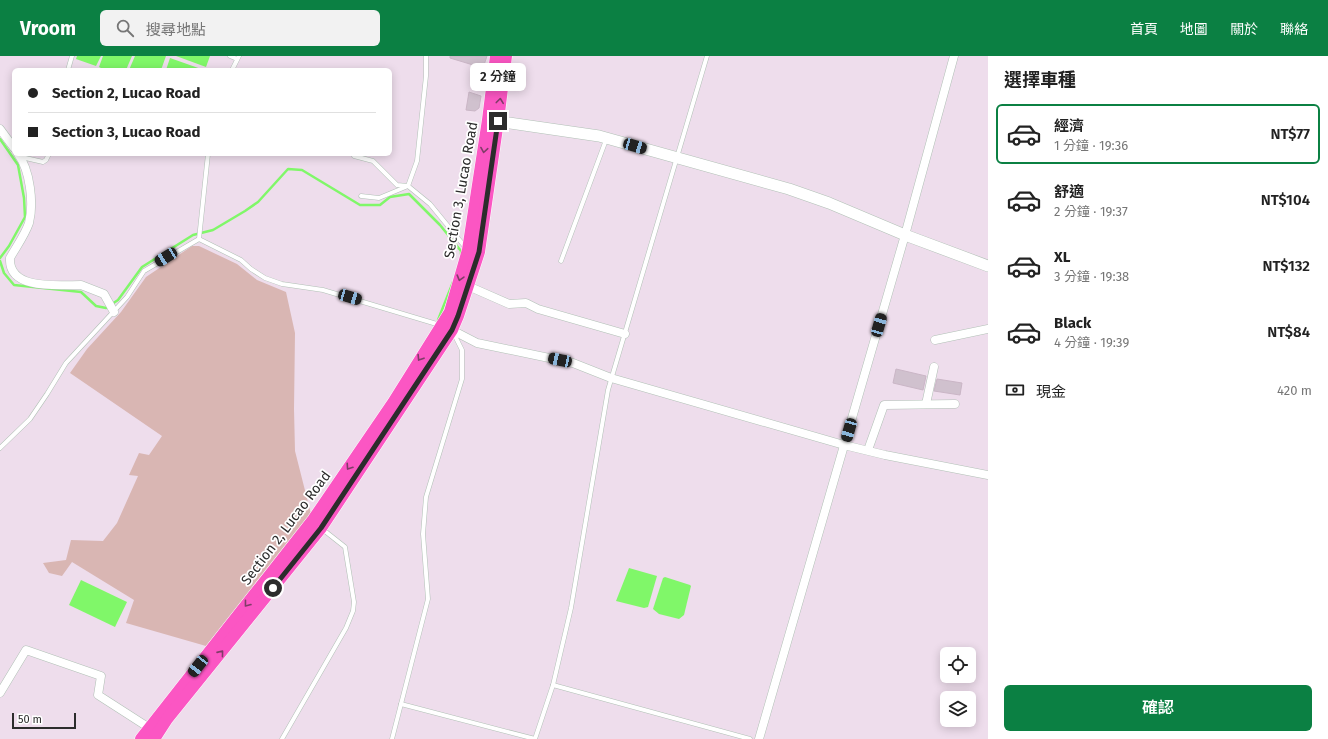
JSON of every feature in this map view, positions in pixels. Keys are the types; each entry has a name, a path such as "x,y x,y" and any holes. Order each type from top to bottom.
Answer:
{"main road":[{"name":"Section 3, Lucao Road","path":"493,121 496,56"},
{"name":"Section 3, Lucao Road","path":"446,327 468,286 493,121 506,56"},
{"name":"Section 3, Lucao Road","path":"446,327 450,312 473,251"},
{"name":"Section 2, Lucao Road","path":"141,739 154,733 167,719 321,528 446,327"},
{"name":"Section 2, Lucao Road","path":"154,733 313,520 446,327"}],"street":[{"path":"759,739 905,235 954,56"},
{"path":"493,121 606,138 789,190 829,203 905,235 988,266"},
{"path":"0,129 12,145"},
{"path":"19,156 28,174 31,207 29,223 10,258 10,264 20,278 40,285 81,285 106,296 114,312"},
{"path":"468,286 509,304 526,303 625,334"},
{"path":"446,327 477,343 573,363 611,378 844,445 988,475"},
{"path":"935,340 988,329"},
{"path":"926,404 934,367"},
{"path":"868,450 884,405 955,404"},
{"path":"0,693 26,650 101,676 98,695 154,733"}],"lane":[{"path":"69,68 72,56"},
{"path":"230,56 238,57 233,68"},
{"path":"361,196 379,198 408,186 417,161 426,76 426,56"},
{"path":"401,704 535,739 553,685 571,608 606,398 611,378 678,158 707,56"},
{"path":"560,261 606,138"},
{"path":"19,156 43,162 48,156"},
{"path":"199,239 208,156"},
{"path":"354,156 373,161 397,185 408,186 430,204 473,251"},
{"path":"0,448 30,419 48,394 66,363 127,297 144,271 199,239"},
{"path":"199,239 241,260 250,269 265,278 282,284 323,290 446,327 462,350 462,379 426,497 423,534 428,599 392,739"},
{"path":"282,739 346,628 353,611 353,591 345,547 321,528"},
{"path":"553,685 750,739"}],"shaded area":[{"path":"77,56 101,56 96,66 76,59"},
{"path":"103,56 132,56 127,68 99,67"},
{"path":"135,56 166,56 162,68 130,68"},
{"path":"176,56 210,56 206,67"},
{"path":"170,58 198,68 167,68"},
{"path":"192,246 199,246 237,264 257,280 286,292 295,333 295,451 311,514 206,646 126,623 134,600 72,562 62,576 49,573 43,563 66,560 71,540 103,541 117,523 138,476 129,475 139,453 149,455 162,436 70,373 87,349 121,312 146,277"},
{"path":"629,568 657,576 648,607 644,608 616,601"},
{"path":"665,577 691,586 684,615 679,619 659,614 653,609 663,578"},
{"path":"81,580 127,602 115,627 69,605"}],"building":[{"path":"450,56 487,56 483,68 450,58"},
{"path":"469,92 481,96 479,108 475,111 466,110"},
{"path":"896,369 926,376 923,390 893,383"},
{"path":"937,379 962,383 960,395 934,391"}],"waterway":[{"path":"0,139 18,165 24,198 25,217 9,246 0,258"},
{"path":"0,261 4,273 14,285 81,292 96,306 106,308 118,300 142,267 193,235 213,230 245,211 258,202 288,169 302,170 360,205 380,205 390,197 409,194 440,225 461,251 461,254"},
{"path":"438,320 453,282"}],"route":[{"path":"273,588 321,528 452,330 479,252 498,121"}]}
